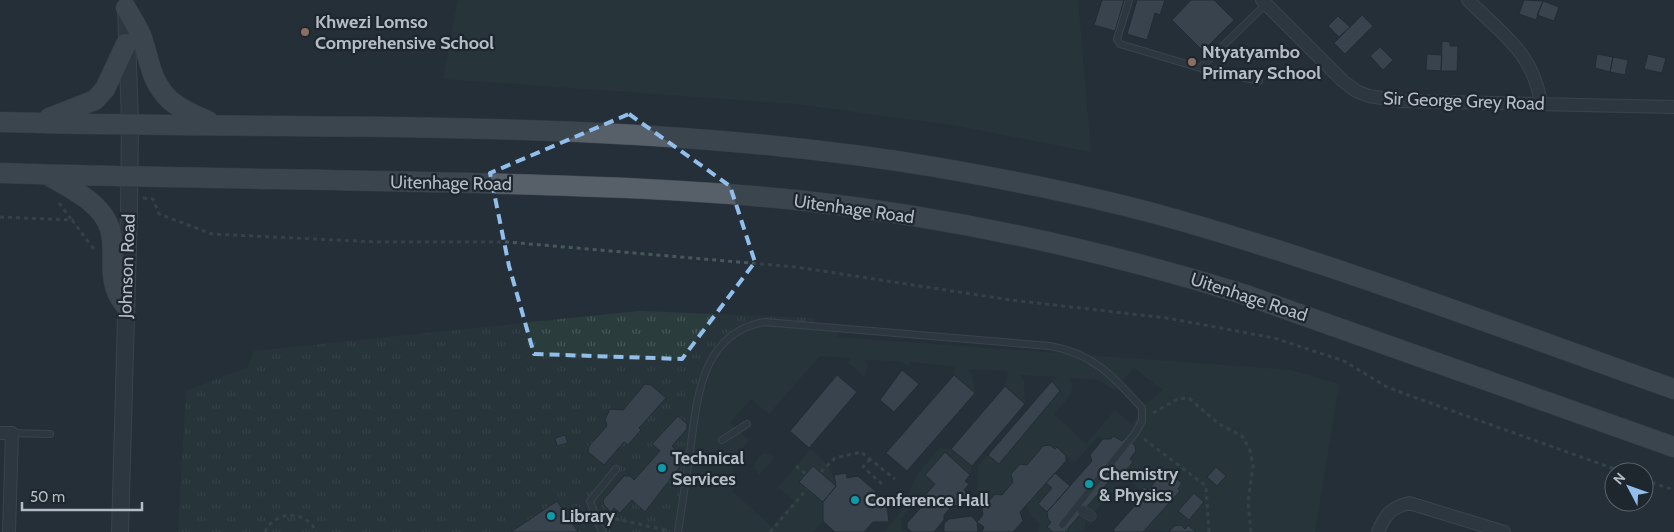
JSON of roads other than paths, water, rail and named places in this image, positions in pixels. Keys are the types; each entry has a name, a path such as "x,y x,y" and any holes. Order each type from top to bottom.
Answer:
{"main road":[{"path":"126,4 140,34 148,64 159,88 172,102 214,124"},
{"path":"41,123 95,100 105,89 126,44"},
{"path":"0,122 130,122 466,129 729,140 935,167 1061,192 1176,220 1445,308 1674,389"},
{"name":"Uitenhage Road","path":"0,174 518,184 670,190 808,202 916,217 1089,251 1178,274 1243,294 1674,447"},
{"path":"48,175 91,203 107,220 113,248 114,280 117,292 125,305"}],"street":[{"path":"1468,0 1516,48 1530,66 1538,86 1541,104"},
{"name":"Sir George Grey Road","path":"1264,2 1343,81 1356,91 1369,96 1435,102 1674,107"},
{"name":"Johnson Road","path":"120,532 130,122 126,4"},
{"path":"6,433 9,532"},
{"path":"1378,532 1385,515 1395,507 1409,503 1504,532"}],"lane":[{"path":"1129,0 1117,39 1120,44 1200,68 1259,81"},
{"path":"1200,68 1264,2"},
{"path":"676,532 696,399 708,364 719,348 733,336 755,324 778,322 1067,348 1098,363 1116,379 1142,408 1142,421 1136,432 1062,525"},
{"path":"722,440 748,424"},
{"path":"6,433 50,434"},
{"path":"602,532 590,501 592,495 616,469"}],"place":[{"name":"Khwezi Lomso Comprehensive School","path":"305,32"},
{"name":"Ntyatyambo Primary School","path":"1192,62"},
{"name":"Technical Services","path":"662,468"},
{"name":"Chemistry & Physics","path":"1089,484"},
{"name":"Conference Hall","path":"855,500"},
{"name":"Library","path":"551,516"}]}
